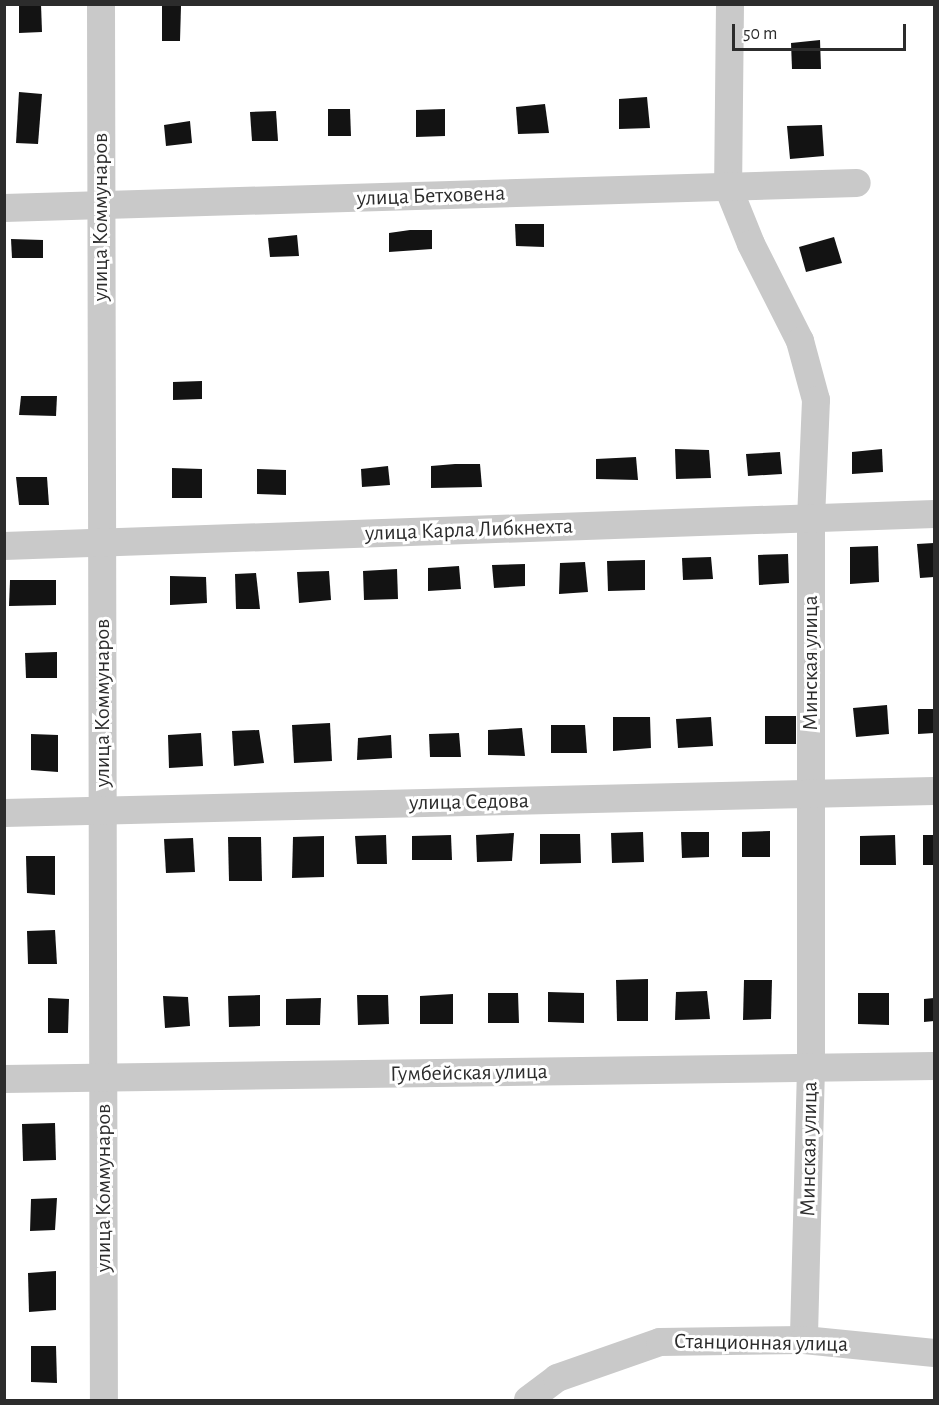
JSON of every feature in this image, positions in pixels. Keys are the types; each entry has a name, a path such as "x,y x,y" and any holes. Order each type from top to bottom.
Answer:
{"street":[{"name":"улица Коммунаров","path":"101,4 104,1401"},
{"name":"Минская улица","path":"730,4 728,187 751,244 800,341 816,400 811,518 811,1068 804,1340"},
{"name":"улица Бетховена","path":"4,208 857,183"},
{"name":"улица Карла Либкнехта","path":"4,546 934,514"},
{"name":"улица Седова","path":"4,813 934,791"},
{"name":"Гумбейская улица","path":"4,1079 934,1066"},
{"name":"Станционная улица","path":"528,1401 557,1378 660,1342 804,1340 934,1353"}],"building":[{"path":"19,4 41,4 42,32 19,33"},
{"path":"162,5 181,6 180,41 162,41"},
{"path":"820,40 821,69 792,69 791,43"},
{"path":"19,92 42,94 38,144 16,143"},
{"path":"647,97 650,128 619,129 619,99"},
{"path":"545,104 549,133 518,134 516,107"},
{"path":"328,109 350,109 351,136 328,136"},
{"path":"445,109 445,136 416,137 416,110"},
{"path":"276,111 278,141 252,141 250,112"},
{"path":"190,121 192,143 166,146 164,125"},
{"path":"822,125 824,156 790,159 787,126"},
{"path":"515,224 544,224 544,247 516,246"},
{"path":"432,230 432,249 389,252 389,233"},
{"path":"297,235 299,256 270,257 268,238"},
{"path":"834,237 842,263 806,272 799,247"},
{"path":"11,239 43,240 43,258 12,258"},
{"path":"202,381 202,399 173,400 173,382"},
{"path":"21,396 57,396 56,416 19,415"},
{"path":"675,449 709,450 711,478 676,479"},
{"path":"882,449 883,472 852,474 852,452"},
{"path":"780,452 782,474 748,476 746,454"},
{"path":"636,457 638,480 596,479 596,459"},
{"path":"480,464 482,487 431,488 431,466"},
{"path":"388,466 390,485 362,487 361,469"},
{"path":"172,468 202,469 202,498 172,498"},
{"path":"257,469 286,470 286,495 257,494"},
{"path":"16,477 47,477 49,505 19,505"},
{"path":"934,543 934,577 920,578 917,544"},
{"path":"878,546 879,582 850,584 850,547"},
{"path":"788,554 789,583 759,585 758,555"},
{"path":"711,557 713,579 683,580 682,558"},
{"path":"645,560 645,590 608,591 607,561"},
{"path":"585,562 588,592 559,594 560,563"},
{"path":"525,564 525,586 494,588 492,565"},
{"path":"459,566 461,589 428,591 428,568"},
{"path":"397,569 398,599 364,600 363,571"},
{"path":"329,571 331,600 299,603 297,572"},
{"path":"256,573 260,609 236,609 235,574"},
{"path":"170,576 206,577 207,603 170,605"},
{"path":"10,580 56,580 56,605 9,606"},
{"path":"57,652 57,678 26,678 25,653"},
{"path":"887,705 889,734 856,737 853,708"},
{"path":"918,709 934,709 934,733 918,734"},
{"path":"765,716 796,716 796,744 765,744"},
{"path":"613,717 650,717 651,748 613,751"},
{"path":"711,717 713,746 678,748 676,719"},
{"path":"330,723 332,761 294,763 292,725"},
{"path":"551,725 585,725 587,753 551,753"},
{"path":"522,728 525,756 488,755 488,730"},
{"path":"259,730 264,763 234,766 232,731"},
{"path":"201,733 203,766 169,768 168,735"},
{"path":"459,733 461,757 430,757 429,734"},
{"path":"31,734 58,735 58,772 31,770"},
{"path":"391,735 392,758 357,760 358,738"},
{"path":"770,831 770,857 742,857 742,832"},
{"path":"643,832 644,862 612,863 611,833"},
{"path":"681,832 709,832 709,857 682,858"},
{"path":"514,833 512,861 477,862 476,835"},
{"path":"540,834 580,834 581,863 540,864"},
{"path":"386,835 387,864 357,864 355,836"},
{"path":"451,835 452,860 412,860 412,836"},
{"path":"895,835 896,865 860,865 860,836"},
{"path":"923,835 934,835 934,865 923,865"},
{"path":"324,836 324,877 292,878 293,837"},
{"path":"228,837 261,837 262,881 229,881"},
{"path":"193,838 195,872 166,873 164,839"},
{"path":"26,856 55,856 55,895 27,893"},
{"path":"55,930 57,964 28,964 27,931"},
{"path":"648,979 648,1021 617,1021 616,980"},
{"path":"744,980 772,980 771,1019 743,1020"},
{"path":"707,991 710,1019 675,1020 676,992"},
{"path":"548,992 584,993 584,1023 548,1022"},
{"path":"488,993 518,993 519,1023 488,1023"},
{"path":"858,993 889,993 889,1025 858,1024"},
{"path":"453,994 453,1024 420,1024 420,996"},
{"path":"260,995 260,1026 229,1027 228,996"},
{"path":"357,995 388,995 389,1024 358,1025"},
{"path":"163,996 188,997 190,1026 165,1028"},
{"path":"48,998 69,999 68,1033 48,1033"},
{"path":"321,998 320,1025 286,1025 286,999"},
{"path":"934,998 934,1021 924,1022 924,999"},
{"path":"55,1123 56,1160 23,1161 22,1124"},
{"path":"57,1198 55,1230 30,1231 31,1199"},
{"path":"56,1271 56,1310 29,1312 28,1273"},
{"path":"31,1346 56,1346 57,1383 31,1382"}]}
